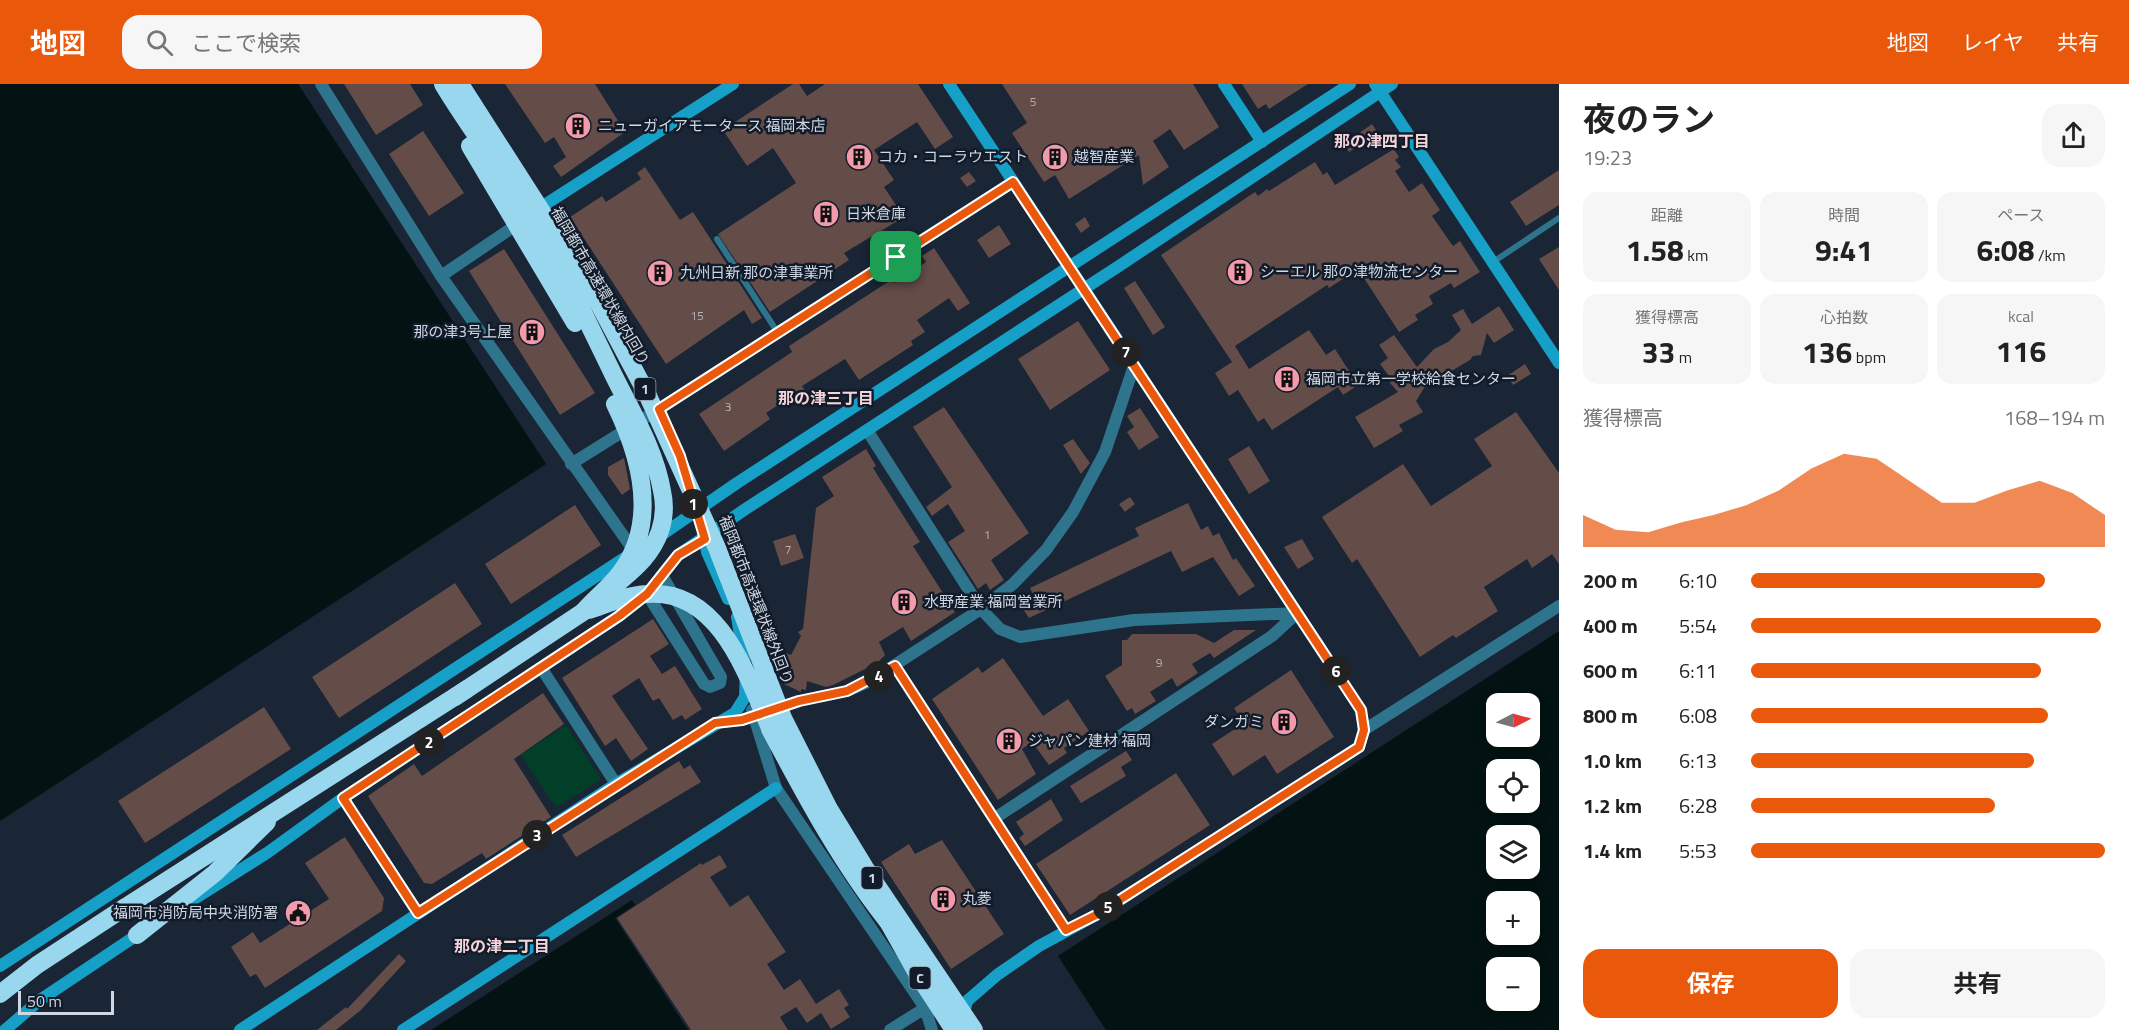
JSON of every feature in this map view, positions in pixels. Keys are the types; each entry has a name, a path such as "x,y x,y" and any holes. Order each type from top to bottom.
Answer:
{"highway":[{"path":"137,935 215,873 287,803 589,608 622,571 636,543 643,493 636,453 619,411 582,336 436,84"},
{"path":"0,994 36,965 241,835 589,608 604,592 637,569 655,544 664,505 649,447 592,330 538,227 443,84"},
{"name":"福岡都市高速環状線内回り","path":"456,84 565,257 634,378 664,437 709,538 770,695 799,762 824,811 952,1030"},
{"name":"福岡都市高速環状線外回り","path":"456,84 590,287 648,396 717,548 783,718 824,799 865,868 973,1030"},
{"path":"589,608 635,596 658,594 682,599 696,606 713,621 740,662 770,728 824,827 889,924"},
{"path":"589,608 635,597 665,597 694,610 720,632 736,653 801,787 856,877 882,915 952,997"}],"street":[{"path":"321,84 441,276 634,552"},
{"path":"456,84 659,409 674,440 697,511 707,552 739,622 753,716 776,788 925,1008 932,1030"},
{"path":"441,276 535,212 733,84"},
{"path":"949,84 1361,710 1364,730 1359,747 1096,915 1039,946 980,988 968,1001 963,1017 973,1030"},
{"path":"1224,84 1262,142"},
{"path":"0,966 1350,84"},
{"path":"5,1030 40,1000 137,935 267,854 343,798 542,669 647,594 663,577 678,555 1084,289 1378,88 1392,84"},
{"path":"1378,88 1558,359"},
{"path":"571,464 1013,182"},
{"path":"715,723 753,716 799,701 847,691 895,666 981,609 1013,584 1046,550 1073,512 1106,452 1134,366"},
{"path":"867,430 981,609 1000,628 1020,637 1134,620 1298,613"},
{"path":"647,594 704,684 710,687 720,683 722,677 663,577"},
{"path":"1364,730 1559,606"},
{"path":"995,818 1272,636 1298,613"},
{"path":"895,666 1066,930"},
{"path":"542,669 616,784"},
{"path":"240,1030 616,784 735,713 745,697 746,670"},
{"path":"403,1030 776,788"},
{"path":"343,798 418,913"},
{"path":"952,1030 951,1012 969,990 1015,957 1039,946"},
{"path":"890,1030 925,1008"}],"lane":[{"path":"1492,262 1559,218"},
{"path":"717,239 778,333"}],"green space":[{"path":"566,725 601,779 556,808 521,755"}],"shaded area":[{"path":"0,84 298,84 546,464 0,821"},
{"path":"1559,631 1559,1030 1106,1030 1058,956"},
{"path":"632,900 635,905 615,918 688,1030 431,1030"}],"building":[{"path":"344,84 410,84 423,105 376,135"},
{"name":"ニューガイアモータース 福岡本店","path":"505,84 595,84 625,132 561,177 553,166 566,157 554,137 545,143"},
{"path":"793,84 799,84 807,96 825,84 918,84 953,137 935,149 917,122 874,150 894,180 884,187 904,217 844,253 849,260 770,312 718,234 796,183 773,148 747,166 723,130"},
{"path":"1002,84 1193,84 1219,127 1184,150 1170,129 1153,141 1169,167 1143,185 1139,155 1069,199 1055,175 1044,182 1012,133 1027,123"},
{"path":"1242,84 1308,84 1269,109 1266,104 1258,109"},
{"path":"1372,124 1378,133 1349,152 1344,144"},
{"path":"423,131 464,193 429,216 389,154"},
{"path":"1394,149 1399,157 1395,160 1401,167 1395,171 1409,192 1422,183 1440,210 1432,216 1453,246 1460,241 1480,272 1454,288 1451,283 1429,296 1433,304 1415,315 1418,320 1399,332 1358,269 1329,288 1327,285 1235,346 1249,369 1309,330 1326,355 1335,349 1358,385 1343,395 1338,387 1272,430 1264,418 1258,422 1238,390 1229,396 1215,373 1232,362 1161,255 1255,192 1258,196 1267,189 1269,191 1315,162 1323,175 1327,172 1335,185"},
{"path":"645,167 680,220 693,212 762,318 752,324 744,310 666,364 570,217 602,196 606,202 641,179 637,173"},
{"path":"1559,170 1559,205 1526,226 1510,202"},
{"path":"969,172 976,181 967,187 960,178"},
{"path":"1085,217 1090,226 1081,233 1075,224"},
{"path":"999,225 1011,244 989,258 977,240"},
{"path":"1559,247 1559,290 1539,259"},
{"path":"934,248 970,303 958,311 949,298 917,320 925,332 911,341 913,345 859,380 845,359 802,386 810,398 798,406 792,396 766,413 770,419 724,451 699,414 792,352 789,346 891,280 894,283 926,262 922,256"},
{"name":"那の津3号上屋","path":"504,249 595,393 560,415 469,271"},
{"path":"1135,281 1165,327 1153,335 1124,288"},
{"path":"1499,306 1514,330 1494,343 1487,333 1481,355 1473,356 1443,376 1440,381 1424,388 1416,401 1423,412 1399,425 1403,431 1374,448 1355,417 1398,392 1390,383 1392,380 1380,364 1388,358 1379,345 1394,335 1417,367 1434,349 1448,342 1461,330 1452,315 1463,309 1472,324"},
{"path":"1078,321 1110,370 1050,410 1018,359"},
{"path":"1525,364 1531,374 1513,385 1507,376"},
{"path":"944,407 1029,533 991,560 1004,580 990,590 986,583 978,589 948,542 965,531 948,504 932,516 926,507 952,487 913,427"},
{"path":"1140,408 1159,437 1139,450 1127,432 1134,427 1127,416"},
{"path":"1516,412 1559,473 1559,564 1552,554 1532,568 1527,559 1484,587 1498,611 1456,638 1453,635 1420,657 1357,559 1352,563 1322,517 1403,464 1431,506 1492,466 1474,439"},
{"path":"1073,439 1090,463 1081,474 1063,445"},
{"path":"1249,446 1270,481 1249,494 1228,459"},
{"path":"866,449 876,466 873,468 920,542 913,546 955,612 911,641 903,627 879,642 885,655 877,663 826,687 807,681 806,690 801,689 801,692 784,684 785,678 781,678 784,668 778,667 783,652 791,655 801,636 798,632 803,629 816,508 834,496 822,477"},
{"path":"624,458 630,489 622,495 608,475 608,467"},
{"path":"1130,497 1135,504 1125,512 1119,504"},
{"path":"1188,503 1201,530 1208,526 1213,536 1219,533 1233,560 1236,558 1255,586 1239,596 1213,557 1182,572 1171,551 1029,618 1023,609 1036,601 1030,588 1139,536 1135,528"},
{"path":"575,505 601,545 511,604 485,564"},
{"path":"795,534 804,558 781,566 773,541"},
{"path":"1302,539 1314,559 1298,569 1284,547"},
{"path":"455,583 482,624 339,718 312,677"},
{"path":"653,619 669,644 650,656 662,674 675,666 702,709 685,720 682,715 673,720 659,698 653,701 639,678 612,696 648,749 631,761 616,738 605,746 562,678"},
{"path":"1234,630 1256,630 1214,658 1210,653 1192,664 1198,673 1177,687 1172,678 1150,692 1156,701 1135,714 1132,708 1127,711 1105,676 1122,665 1122,640 1127,640 1132,634 1196,634 1214,643"},
{"name":"ジャパン建材 福岡","path":"1003,658 1043,716 1068,699 1089,731 1064,748 1067,753 1049,765 1032,742 1022,749 1036,774 998,800 932,699 978,667 982,673"},
{"name":"ダンガミ","path":"1291,670 1334,737 1277,774 1265,755 1233,776 1212,744 1244,723 1234,708"},
{"path":"543,693 564,724 514,759 551,817 486,859 482,853 432,884 424,883 368,796 414,764 422,776"},
{"path":"264,707 291,749 145,843 118,801"},
{"path":"1126,751 1132,760 1121,767 1126,776 1081,803 1070,786"},
{"path":"679,761 684,769 690,765 701,782 576,857 562,835"},
{"path":"1176,773 1210,825 1070,915 1036,864"},
{"path":"1051,799 1063,820 1025,846 1019,838 1024,834 1016,822"},
{"path":"345,837 384,898 382,911 265,988 256,974 250,977 231,947 253,932 260,943 329,899 305,863"},
{"name":"丸菱","path":"942,840 1004,934 951,969 881,862 909,844 915,854"},
{"path":"720,855 727,867 710,877 730,907 748,895 786,952 767,964 784,990 800,979 816,1004 839,989 849,1005 844,1008 850,1017 831,1029 821,1013 807,1023 796,1007 780,1017 788,1030 691,1030 617,918 701,863 702,865"},
{"path":"399,954 406,961 361,1010 336,1030 317,1030 346,1007 347,1009"}],"place":[{"name":"ニューガイアモータース 福岡本店","path":"578,126"},
{"name":"コカ・コーラウエスト","path":"859,157"},
{"name":"越智産業","path":"1055,157"},
{"name":"日米倉庫","path":"826,214"},
{"name":"シーエル 那の津物流センター","path":"1240,272"},
{"name":"九州日新 那の津事業所","path":"660,273"},
{"name":"那の津3号上屋","path":"532,332"},
{"name":"福岡市立第一学校給食センター","path":"1287,379"},
{"name":"水野産業 福岡営業所","path":"904,602"},
{"name":"ダンガミ","path":"1284,722"},
{"name":"ジャパン建材 福岡","path":"1009,741"},
{"name":"丸菱","path":"943,899"},
{"name":"福岡市消防局中央消防署","path":"298,913"}],"district":[{"name":"那の津四丁目","path":"1382,141"},
{"name":"那の津三丁目","path":"826,398"},
{"name":"那の津二丁目","path":"502,946"}],"route":[{"path":"1013,182 1361,710 1364,730 1359,747 1096,915 1066,930 895,666 847,691 799,701 742,720 727,719 715,723 616,784 418,913 343,798 508,692 619,616 647,594 663,577 678,555 705,539 691,499 680,456 659,409 896,257 1013,182"}]}
